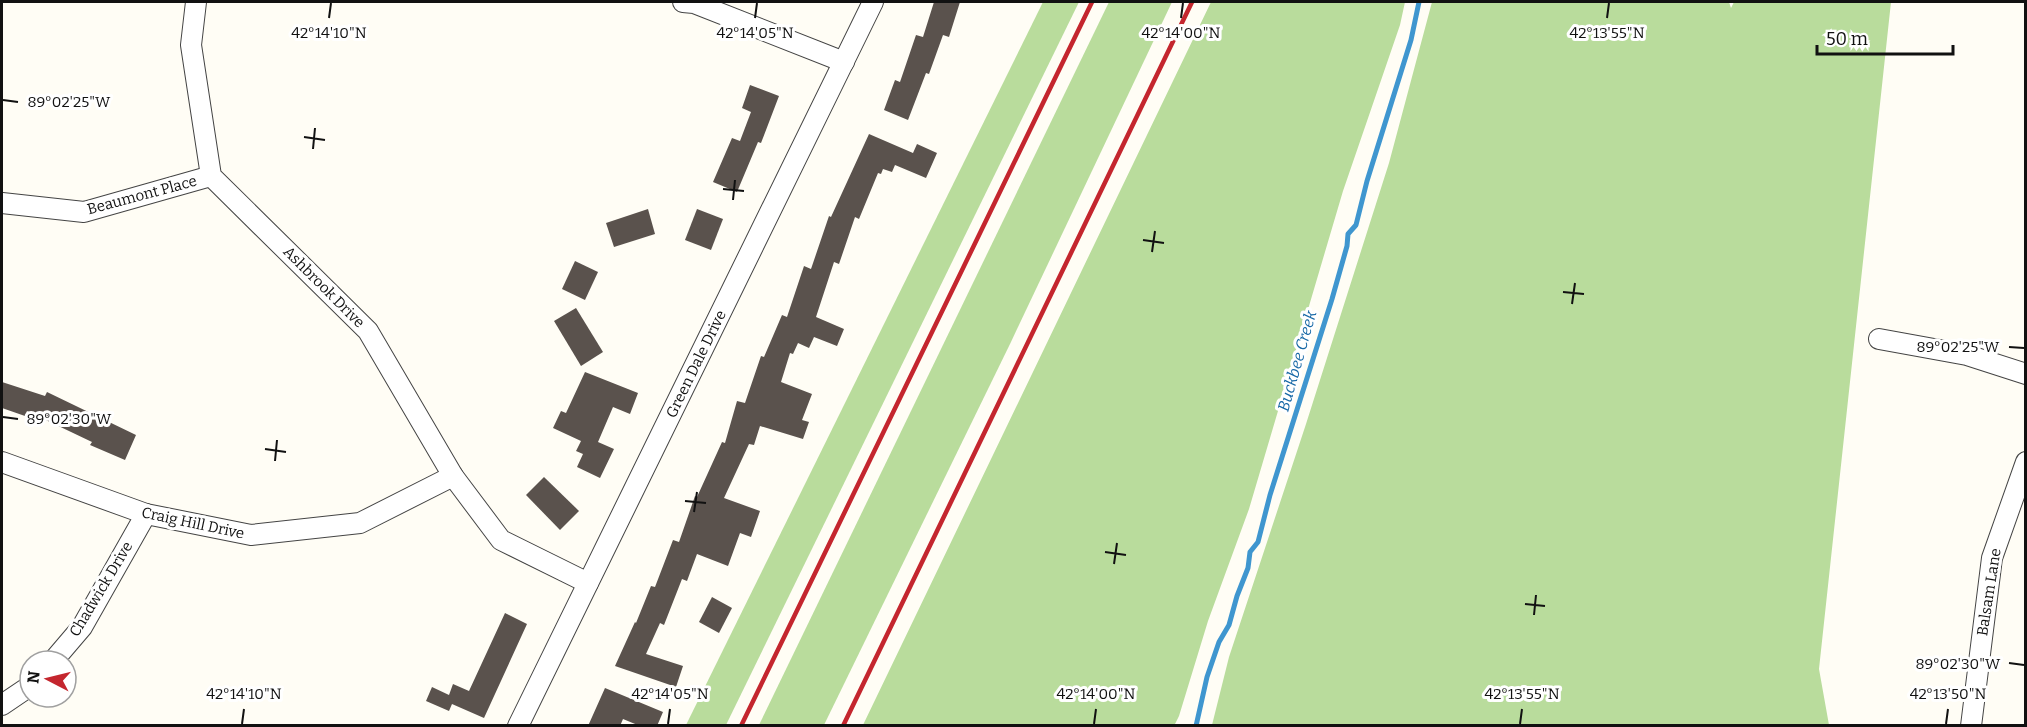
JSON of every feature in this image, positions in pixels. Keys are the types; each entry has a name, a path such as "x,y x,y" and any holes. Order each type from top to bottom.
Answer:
{"street":[{"path":"196,2 191,45 211,176"},
{"path":"683,2 694,3 844,62"},
{"name":"Green Dale Drive","path":"518,726 873,2"},
{"name":"Beaumont Place","path":"2,203 84,212 211,176"},
{"name":"Ashbrook Drive","path":"211,176 368,331 453,476 501,540 588,583"},
{"path":"1879,339 1967,355 2025,374"},
{"name":"Craig Hill Drive","path":"2,462 146,514 251,535 360,523 453,476"},
{"name":"Balsam Lane","path":"1971,726 1992,558 2025,462"},
{"name":"Chadwick Drive","path":"63,649 82,627 146,514"},
{"path":"2,705 18,694"}],"green space":[{"path":"1043,2 1079,2 726,725 686,725"},
{"path":"1109,2 1172,2 1010,344 824,725 759,725"},
{"path":"1211,2 1405,2 1400,25 1343,191 1249,509 1208,621 1179,716 1174,726 863,725"},
{"path":"1432,2 1729,2 1731,8 1734,2 1891,2 1819,669 1829,725 1212,725 1229,657 1389,163"}],"building":[{"path":"934,2 960,2 949,37 943,35 929,74 926,73 908,120 884,110 895,80 900,82 916,35 923,37"},
{"path":"750,85 779,96 761,143 758,142 737,192 713,182 732,138 740,141 751,112 742,108"},
{"path":"869,134 913,153 917,144 937,153 926,178 895,165 892,172 883,169 881,174 878,173 859,219 855,217 839,264 834,262 816,317 844,329 837,346 814,337 809,348 798,343 793,354 790,353 781,382 812,394 802,420 809,422 803,439 760,426 754,445 749,444 724,498 760,511 751,537 740,533 728,566 697,554 687,581 682,579 664,625 660,623 646,654 683,666 676,687 615,666 651,586 655,587 673,540 679,542 695,496 697,497 722,442 725,443 737,401 745,403 761,356 764,357 782,315 787,317 804,266 811,269 829,216 831,217"},
{"path":"648,209 655,234 614,247 606,223"},
{"path":"697,209 723,219 711,250 685,240"},
{"path":"575,261 598,272 585,300 562,289"},
{"path":"576,308 603,352 581,366 554,321"},
{"path":"585,372 638,393 630,414 613,407 598,442 614,449 600,478 577,467 583,454 576,451 581,441 553,428 561,411 566,413"},
{"path":"2,382 45,396 47,392 136,435 125,460 90,445 92,442 27,411 25,416 2,408"},
{"path":"544,477 579,511 560,530 526,495"},
{"path":"712,597 732,608 719,633 699,622"},
{"path":"505,613 527,624 484,718 452,704 449,711 426,701 432,687 449,695 453,684 469,691"},
{"path":"605,688 663,712 657,726 640,726 623,719 620,726 588,726"}],"waterway":[{"name":"Buckbee Creek","path":"1196,726 1207,677 1219,642 1229,625 1248,568 1250,552 1258,542 1270,495 1332,299 1347,246 1348,234 1356,225 1367,181 1411,40 1419,2"}],"railway":[{"path":"741,726 1092,2"},
{"path":"843,726 1192,2"}]}
